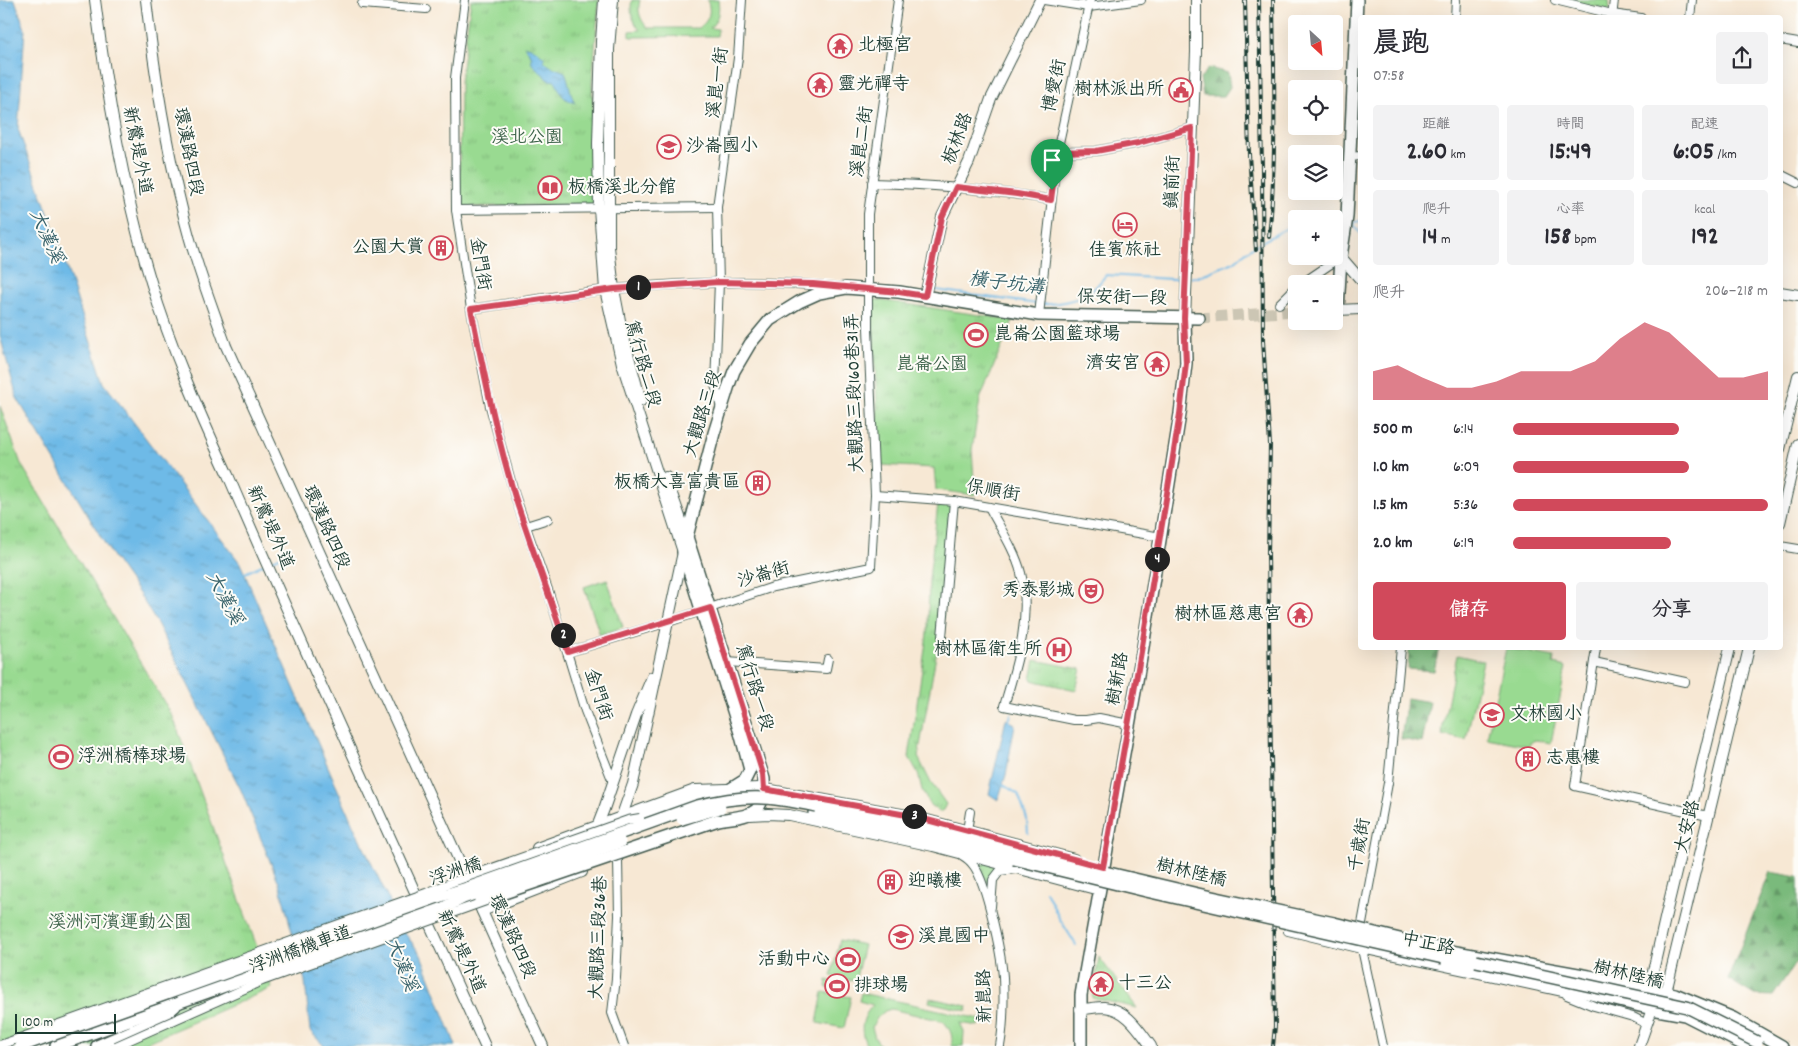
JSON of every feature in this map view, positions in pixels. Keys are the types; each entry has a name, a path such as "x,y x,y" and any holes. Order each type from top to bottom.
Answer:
{"main road":[{"path":"1343,250 1355,156 1357,0"},
{"name":"大觀路三段","path":"684,552 721,408 737,366 750,344 770,320 799,302 820,293 846,288 925,296"},
{"name":"保安街一段","path":"925,296 1039,313 1199,318"},
{"name":"樹新路","path":"1082,1046 1081,995 1161,537 1180,414 1185,372 1184,318"},
{"name":"篤行路一段","path":"438,897 468,880 640,818 729,790 745,780 750,770 742,736 687,537"},
{"name":"篤行路一段","path":"684,552 727,662 763,774 764,789"},
{"path":"441,909 465,905 501,894 718,820 750,815 757,810 762,802 764,789"},
{"name":"浮洲橋","path":"21,1046 697,806 723,800 768,797 815,810 930,834"},
{"name":"浮洲橋","path":"56,1046 441,909 463,898 694,815 724,807 758,804 815,810"},
{"name":"樹林陸橋","path":"930,834 1016,860 1146,891 1687,1007 1756,1045"},
{"name":"樹林陸橋","path":"1444,954 1589,976 1649,989"},
{"name":"樹林陸橋","path":"1444,954 1609,998"},
{"path":"1649,989 1675,994 1733,1018 1782,1046"},
{"path":"1609,998 1685,1015 1756,1045"},
{"name":"浮洲橋","path":"97,1046 160,1019 180,1002"}],"street":[{"name":"新鶯堤外道","path":"94,0 102,58 132,216 151,283 189,387 274,581 485,1046"},
{"name":"環漢路四段","path":"146,0 170,160 198,266 226,346 313,542 543,1046"},
{"name":"金門街","path":"465,0 455,78 456,210 471,309 490,406 515,496 568,652 585,711 613,782"},
{"name":"篤行路二段","path":"604,0 600,60 603,208 609,247 609,290 622,364 684,552"},
{"name":"篤行路二段","path":"603,208 609,49 613,0"},
{"name":"溪崑一街","path":"721,408 715,385 719,282 717,207 738,58 742,0"},
{"name":"溪崑二街","path":"869,290 868,214 898,0"},
{"name":"板林路","path":"925,296 942,217 969,162 991,99 1040,0"},
{"path":"1044,0 1089,3 1141,0"},
{"name":"鎮前街","path":"1184,318 1196,52 1196,0"},
{"path":"1455,15 1456,0"},
{"path":"1555,0 1608,15"},
{"path":"1612,15 1614,0"},
{"path":"1690,15 1692,0"},
{"name":"博愛街","path":"1039,313 1057,152 1089,3"},
{"path":"362,4 426,9"},
{"path":"1783,40 1798,43"},
{"path":"1057,152 1104,150 1192,128"},
{"path":"1783,176 1798,183"},
{"path":"872,183 956,187 1051,200"},
{"path":"456,210 662,206 717,207"},
{"path":"1343,258 1358,277"},
{"path":"1315,275 1330,265"},
{"path":"471,309 609,290 719,282 813,284 846,288"},
{"name":"篤行路二段","path":"609,290 646,416 687,537"},
{"name":"大觀路三段160巷31弄","path":"869,290 869,381 875,496 871,568"},
{"path":"1783,292 1798,295"},
{"path":"1279,304 1288,295"},
{"path":"1343,310 1358,309"},
{"path":"1783,435 1798,376"},
{"path":"1783,510 1798,444"},
{"path":"875,496 954,501"},
{"name":"保順街","path":"942,637 954,501 1161,537"},
{"path":"989,507 1007,540 1021,572 1025,598 1022,637 1016,666 1004,706 1074,720 1099,718 1128,724"},
{"path":"526,526 548,519"},
{"path":"1783,546 1798,549"},
{"name":"大觀路三段","path":"618,859 621,818 633,784 684,552"},
{"name":"沙崙街","path":"568,652 796,581 871,568"},
{"name":"千歲街","path":"1383,1046 1362,949 1362,924 1388,783 1401,650"},
{"path":"1596,650 1575,786 1708,816"},
{"name":"大安路","path":"1652,1009 1649,989 1730,650"},
{"name":"大安路","path":"1639,1046 1652,1009 1666,992 1749,650"},
{"name":"大觀路三段","path":"597,827 660,657"},
{"path":"727,662 826,669 828,659"},
{"path":"1594,662 1685,682"},
{"path":"631,731 639,728 644,732"},
{"path":"465,874 695,790 710,788 729,790 764,789 895,812 1103,867"},
{"path":"895,812 930,834"},
{"path":"967,831 970,812"},
{"path":"482,911 618,859 719,825 768,814"},
{"path":"750,815 789,815 930,834"},
{"path":"789,815 933,846 952,852 1016,860 1099,890"},
{"path":"0,1045 450,883 628,820 640,818"},
{"name":"新崑路","path":"952,852 964,856 973,864 978,872 992,916 1002,975 1003,1008 1000,1046"},
{"path":"520,854 516,863 520,874 528,891 536,889"},
{"name":"大觀路三段36巷","path":"618,859 619,916 612,1013 624,1046"},
{"name":"新崑路","path":"992,916 993,880 1016,860"},
{"name":"浮洲橋機車道","path":"116,1046 262,981 490,900 501,894"},
{"name":"中正路","path":"1288,931 1560,992"},
{"path":"1560,992 1609,998"},
{"path":"1560,992 1594,1006 1633,1017 1647,1024"},
{"path":"1080,1009 1103,1007 1126,1016 1152,1046"},
{"path":"109,1046 132,1038"}],"green space":[{"name":"溪北公園","path":"471,0 599,0 592,83 596,204 459,207 460,82"},
{"path":"632,0 640,0 640,15 648,28 699,28 709,16 707,0 718,0 718,15 710,28 718,29 717,36 630,37 630,31 640,30 632,16"},
{"path":"1566,0 1609,0 1610,10"},
{"path":"1209,68 1228,73 1230,87 1224,96 1203,96 1200,79"},
{"name":"崑崙公園","path":"872,299 1013,320 980,399 972,450 975,495 936,490 934,468 880,465"},
{"name":"溪洲河濱運動公園","path":"0,406 21,464 173,717 272,988 138,1046 0,1046"},
{"path":"938,504 951,506 943,575 943,616 918,757 931,783 946,804 943,810 939,812 929,804 922,790 918,773 909,757 928,626 929,579"},
{"path":"607,579 623,627 600,635 584,587"},
{"path":"1409,650 1439,650 1434,671 1408,669"},
{"path":"1506,650 1517,650 1554,657 1553,664 1566,667 1551,743 1536,740 1530,742 1529,746 1487,738"},
{"path":"1457,655 1483,661 1466,740 1442,735"},
{"path":"1035,660 1081,669 1076,690 1031,680"},
{"path":"1407,698 1430,702 1422,743 1401,739"},
{"path":"973,858 1002,868 994,873 988,884"},
{"path":"1770,872 1798,877 1798,959 1773,996 1754,995 1728,979"},
{"name":"活動中心","path":"840,940 864,945 855,981 831,976"},
{"path":"1099,957 1137,1008 1092,998"},
{"name":"排球場","path":"827,980 848,985 846,992 826,987"},
{"path":"823,992 851,997 844,1028 817,1023"},
{"path":"861,993 980,1019 978,1026 960,1023 964,1032 963,1046 951,1046 951,1033 943,1021 891,1009 885,1011 877,1018 872,1027 875,1038 881,1046 867,1046 864,1040 862,1025 873,1005 859,1001"},
{"path":"930,998 968,1006 967,1011 929,1002"}],"water":[{"name":"大漢溪","path":"0,0 15,0 25,29 18,129 57,238 104,383 240,563 354,827 405,933 421,955 456,1046 324,1046 310,1031 305,981 279,883 241,790 158,625 140,595 113,557 17,398 0,336"},
{"path":"524,46 537,51 550,66 565,72 575,103 566,99 555,81 549,80 532,64 531,55"},
{"path":"1006,719 1015,724 1006,775 998,800 989,794"}],"waterway":[{"name":"橫子坑溝","path":"1351,223 1358,221"},
{"path":"1353,223 1358,230"},
{"name":"橫子坑溝","path":"1191,277 1197,277 1234,262 1251,248 1288,228"},
{"name":"橫子坑溝","path":"1043,304 1059,303 1082,297 1092,291 1106,275 1184,278"},
{"name":"橫子坑溝","path":"929,289 1038,304"},
{"path":"270,561 289,553"},
{"path":"243,574 264,564"},
{"path":"1009,721 1011,714"},
{"path":"1002,784 1018,794 1027,819 1028,833"},
{"path":"1046,891 1058,916 1076,945"}],"tunnel":[{"path":"1199,318 1288,312"}],"railway":[{"path":"1245,0 1249,155 1256,250"},
{"path":"1259,0 1263,341 1270,444 1268,554 1275,1026 1273,1046"},
{"path":"1269,237 1274,149 1273,0"}],"place":[{"name":"北極宮","path":"840,46"},
{"name":"靈光禪寺","path":"820,85"},
{"name":"樹林派出所","path":"1181,90"},
{"name":"沙崙國小","path":"669,147"},
{"name":"板橋溪北分館","path":"550,188"},
{"name":"佳賓旅社","path":"1125,225"},
{"name":"公園大賞","path":"441,248"},
{"name":"崑崙公園籃球場","path":"976,335"},
{"name":"濟安宮","path":"1157,364"},
{"name":"板橋大喜富貴區","path":"758,483"},
{"name":"秀泰影城","path":"1091,591"},
{"name":"樹林區慈惠宮","path":"1300,615"},
{"name":"樹林區衛生所","path":"1059,650"},
{"name":"文林國小","path":"1492,715"},
{"name":"浮洲橋棒球場","path":"61,757"},
{"name":"志惠樓","path":"1528,759"},
{"name":"迎曦樓","path":"890,882"},
{"name":"溪崑國中","path":"901,937"},
{"name":"活動中心","path":"848,960"},
{"name":"十三公","path":"1101,984"},
{"name":"排球場","path":"837,986"}],"route":[{"path":"1192,128 1184,318 1186,363 1180,414 1163,526 1103,867 912,816 764,789 763,774 710,608 568,652 515,496 490,406 471,309 614,289 719,282 813,284 925,296 942,217 956,187 1051,200 1052,190 1057,152 1096,151 1138,143 1192,128"}]}
